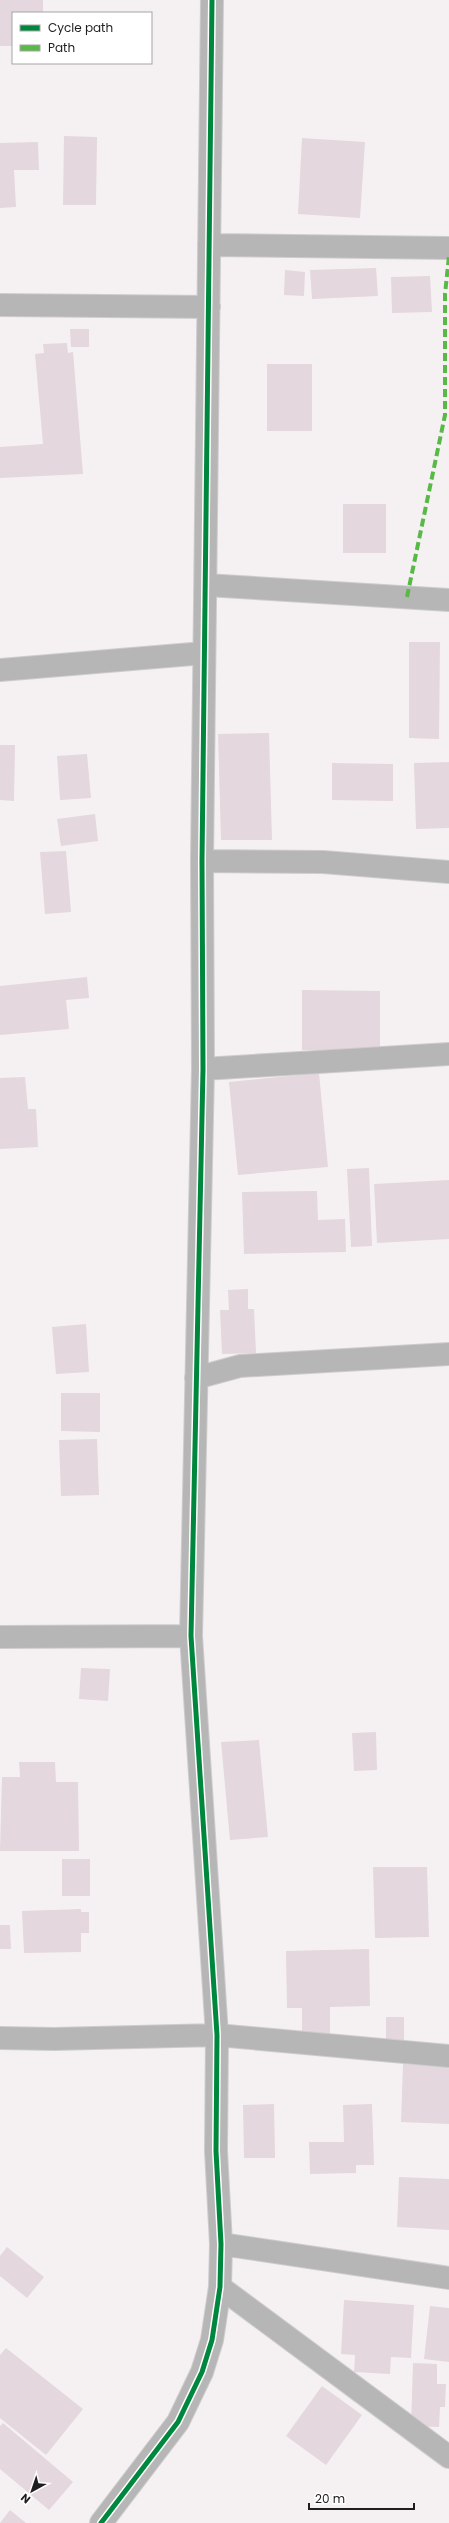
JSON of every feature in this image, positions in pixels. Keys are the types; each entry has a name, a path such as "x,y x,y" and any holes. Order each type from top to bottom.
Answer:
{"street":[{"path":"102,2523 178,2422 202,2372 212,2340 220,2287 221,2244 216,2151 217,2035 191,1636 203,1069 202,861 212,0"},
{"path":"209,245 449,248"},
{"path":"0,305 209,307"},
{"path":"206,585 449,600"},
{"path":"0,670 204,653"},
{"path":"202,861 323,862 449,872"},
{"path":"203,1069 449,1054"},
{"path":"196,1378 240,1366 449,1354"},
{"path":"0,1637 191,1636"},
{"path":"0,2038 54,2039 217,2035 449,2056"},
{"path":"221,2244 449,2278"},
{"path":"220,2287 449,2457"}],"building":[{"path":"0,0 43,0 43,12 12,12 12,46 0,46"},
{"path":"64,136 97,137 96,205 63,205"},
{"path":"302,138 365,142 360,218 298,214"},
{"path":"38,142 39,170 14,170 16,207 0,208 0,143"},
{"path":"376,268 378,296 312,299 310,270"},
{"path":"285,270 305,272 304,296 284,295"},
{"path":"430,276 432,312 392,313 391,277"},
{"path":"70,329 89,329 89,347 71,347"},
{"path":"67,343 68,353 73,352 83,474 0,478 0,447 43,444 35,354 44,353 43,344"},
{"path":"267,364 312,364 312,431 267,431"},
{"path":"343,504 386,504 386,553 343,553"},
{"path":"409,642 440,642 439,739 409,738"},
{"path":"269,733 272,840 221,840 218,734"},
{"path":"0,745 15,745 14,801 0,800"},
{"path":"87,754 91,798 60,800 57,756"},
{"path":"449,762 449,828 416,829 414,763"},
{"path":"332,763 393,764 393,801 332,800"},
{"path":"95,814 98,841 61,846 57,819"},
{"path":"66,851 71,912 45,914 40,852"},
{"path":"87,977 89,998 66,1000 69,1029 0,1035 0,986"},
{"path":"302,990 380,991 380,1050 302,1050"},
{"path":"319,1073 328,1167 238,1175 229,1082"},
{"path":"25,1077 28,1109 36,1109 38,1147 0,1149 0,1078"},
{"path":"369,1168 372,1246 351,1247 347,1169"},
{"path":"449,1180 449,1239 377,1243 374,1184"},
{"path":"317,1191 318,1220 345,1219 346,1252 244,1254 242,1192"},
{"path":"248,1289 248,1309 254,1309 256,1353 222,1354 220,1310 229,1310 228,1290"},
{"path":"86,1324 89,1372 56,1374 52,1327"},
{"path":"61,1393 100,1393 100,1432 61,1431"},
{"path":"97,1439 99,1495 61,1496 59,1440"},
{"path":"81,1668 110,1669 108,1701 79,1699"},
{"path":"376,1732 377,1770 354,1771 352,1733"},
{"path":"259,1740 268,1837 230,1840 221,1742"},
{"path":"19,1762 55,1762 56,1782 78,1782 79,1851 0,1851 2,1777 20,1777"},
{"path":"62,1859 90,1859 90,1896 62,1896"},
{"path":"373,1867 427,1867 429,1937 375,1938"},
{"path":"81,1909 81,1912 89,1912 89,1933 81,1933 81,1952 24,1953 22,1911"},
{"path":"0,1925 10,1925 11,1949 0,1949"},
{"path":"369,1949 370,2006 330,2007 330,2035 302,2035 302,2008 287,2008 286,1951"},
{"path":"386,2017 404,2017 404,2040 386,2040"},
{"path":"403,2064 449,2065 449,2124 401,2122"},
{"path":"274,2104 275,2158 244,2158 243,2105"},
{"path":"372,2104 374,2165 356,2165 356,2173 310,2174 309,2142 344,2142 343,2105"},
{"path":"399,2177 449,2179 449,2230 397,2227"},
{"path":"7,2247 44,2277 27,2298 0,2276 0,2256"},
{"path":"344,2300 414,2305 411,2358 391,2357 390,2374 354,2372 355,2355 341,2354"},
{"path":"430,2306 449,2308 449,2362 424,2359"},
{"path":"6,2348 83,2409 46,2455 0,2418 0,2355"},
{"path":"413,2363 437,2364 437,2384 446,2384 445,2407 440,2407 439,2427 411,2426"},
{"path":"322,2386 362,2415 326,2465 286,2436"},
{"path":"3,2423 73,2482 49,2510 0,2469 0,2426"},
{"path":"10,2510 26,2523 0,2523"}],"marked path":[{"path":"407,597 445,415 445,294 449,256"}],"cycle path":[{"path":"101,2523 178,2422 202,2372 212,2340 220,2287 221,2244 216,2151 217,2035 191,1636 203,1069 202,861 212,0"}]}
